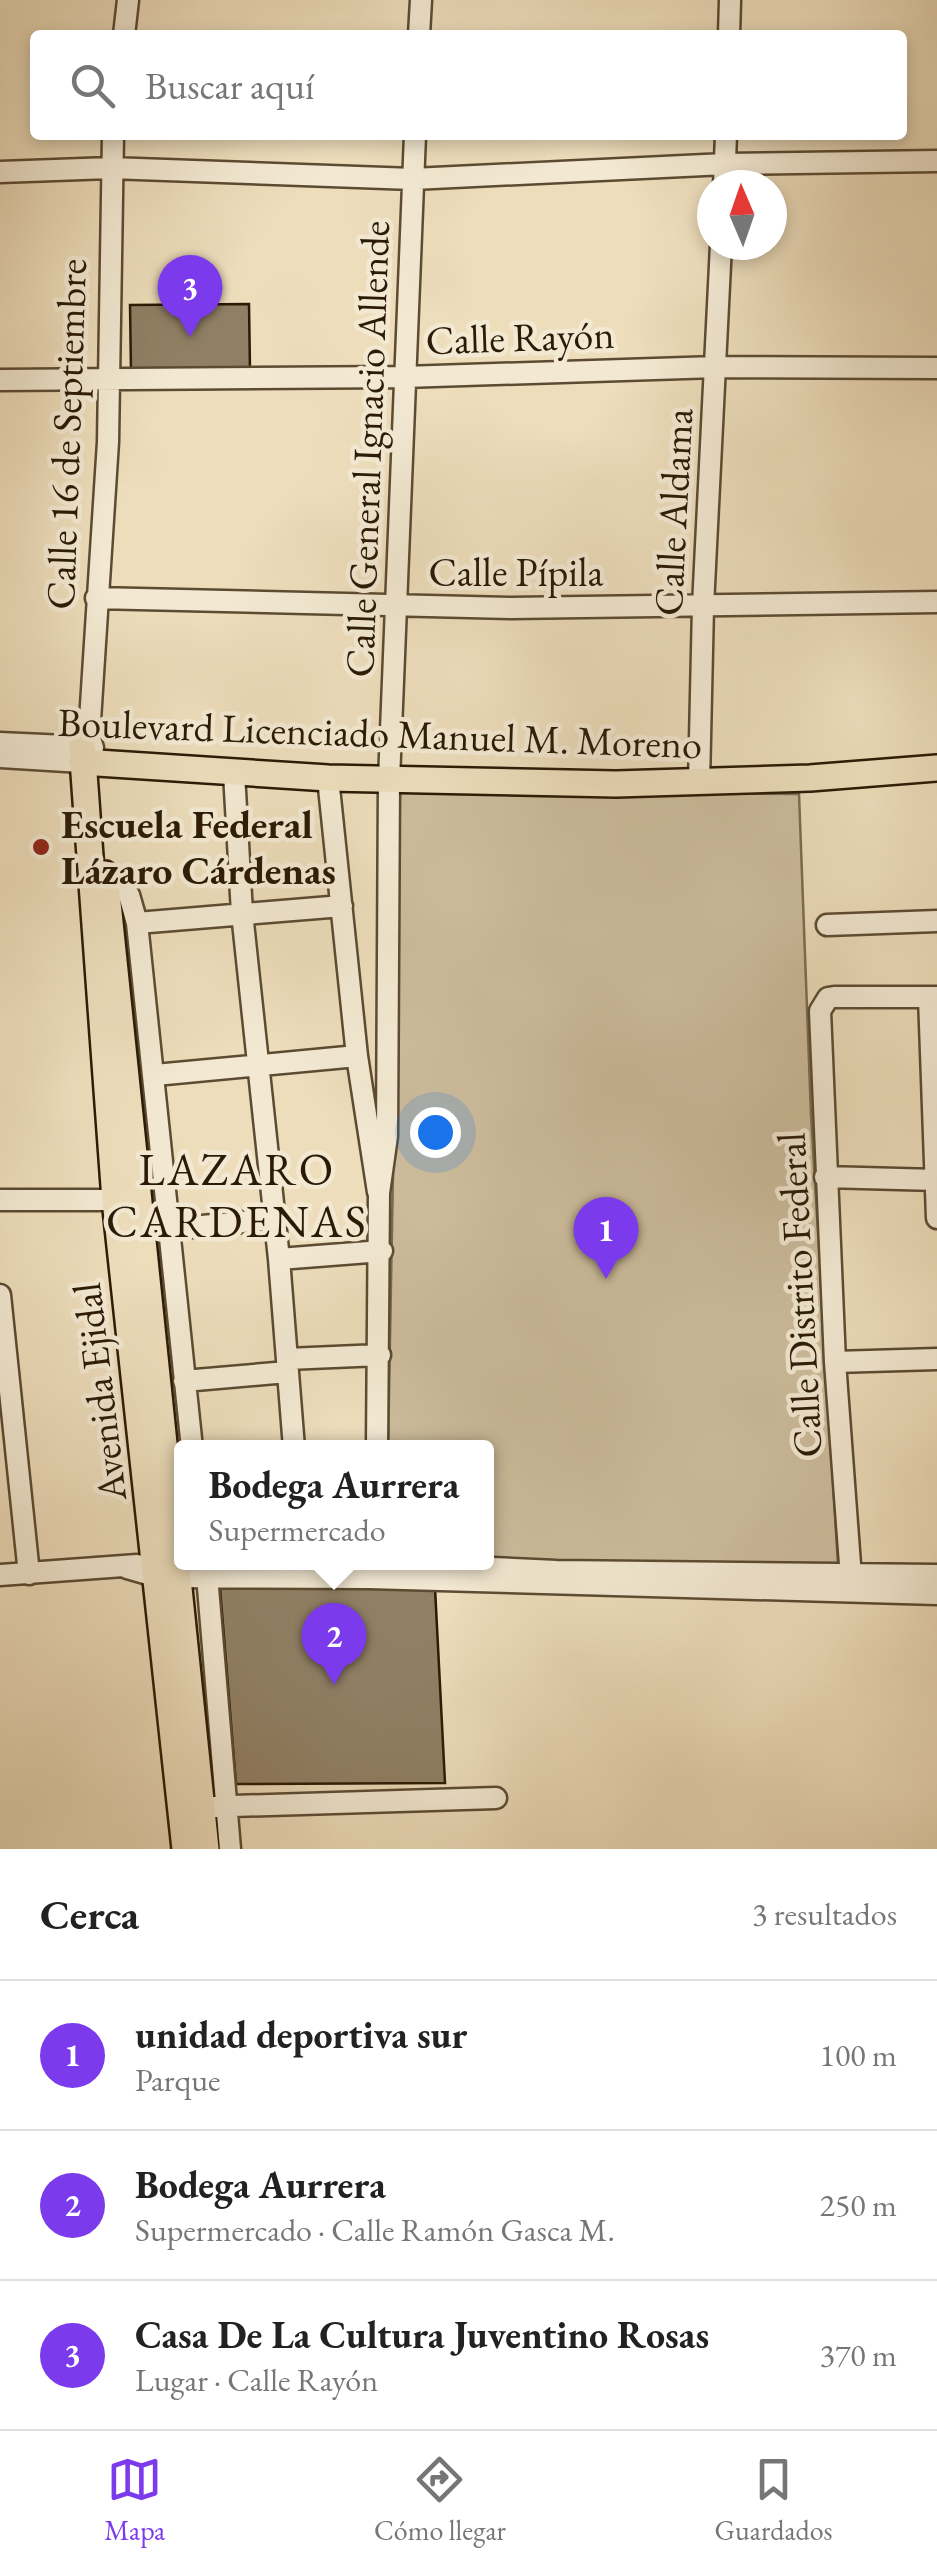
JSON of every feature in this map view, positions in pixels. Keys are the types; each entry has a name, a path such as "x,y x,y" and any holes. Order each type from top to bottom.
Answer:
{"main road":[{"name":"Boulevard Licenciado Manuel M. Moreno","path":"88,750 234,773 328,778 390,773"},
{"name":"Boulevard Licenciado Manuel M. Moreno","path":"88,750 390,773 699,775 937,768"},
{"name":"Avenida Ejidal","path":"88,750 115,1200 169,1567 214,1807 206,1849"},
{"name":"Boulevard Licenciado Manuel M. Moreno","path":"699,775 937,755"},
{"name":"Avenida Ejidal","path":"96,868 169,1567 185,1849"}],"street":[{"path":"125,30 128,0"},
{"path":"419,30 421,0"},
{"path":"729,30 730,0"},
{"name":"Calle 16 de Septiembre","path":"88,750 108,442 113,140"},
{"name":"Calle General Ignacio Allende","path":"379,1194 386,1170 394,606 415,140"},
{"path":"724,170 726,140"},
{"path":"787,170 937,161"},
{"path":"0,172 110,168 413,178 697,174"},
{"name":"Calle Aldama","path":"699,775 702,606 720,260"},
{"name":"Calle Rayón","path":"0,380 404,376 716,367 937,368"},
{"name":"Calle Pípila","path":"96,598 394,606 937,602"},
{"name":"Boulevard Licenciado Manuel M. Moreno","path":"0,743 88,750"},
{"name":"Boulevard Licenciado Manuel M. Moreno","path":"0,757 88,750"},
{"path":"234,773 242,914 280,1259 293,1440"},
{"path":"328,778 357,1056 379,1194 382,1251 377,1440"},
{"path":"96,868 129,894 138,923 191,1440"},
{"path":"138,923 342,906"},
{"path":"827,925 937,921"},
{"path":"933,997 937,1218"},
{"name":"Calle Distrito Federal","path":"856,1579 835,1362 820,1011 828,998 933,997"},
{"path":"155,1075 357,1056"},
{"path":"825,1176 936,1180"},
{"path":"0,1200 115,1200"},
{"path":"171,1228 274,1220"},
{"path":"280,1259 382,1251"},
{"path":"0,1294 29,1574"},
{"path":"184,1381 380,1355"},
{"path":"835,1362 937,1359"},
{"path":"0,1575 169,1567"},
{"path":"207,1570 214,1807 230,1849"},
{"path":"431,1570 555,1578 750,1581 937,1575"},
{"path":"856,1579 937,1594"},
{"path":"214,1807 496,1798"}],"shaded area":[{"path":"400,790 799,794 811,1115 838,1565 494,1562 494,1440 388,1440"}],"building":[{"path":"249,304 250,370 131,372 130,305"},
{"path":"220,1588 435,1588 445,1783 236,1784"}],"place":[{"name":"Casa De La Cultura Juventino Rosas","path":"190,337"},
{"name":"Escuela Federal Lázaro Cárdenas","path":"41,847"},
{"name":"unidad deportiva sur","path":"606,1279"},
{"name":"Bodega Aurrera","path":"334,1685"}],"district":[{"name":"LAZARO CARDENAS","path":"237,1195"}]}
